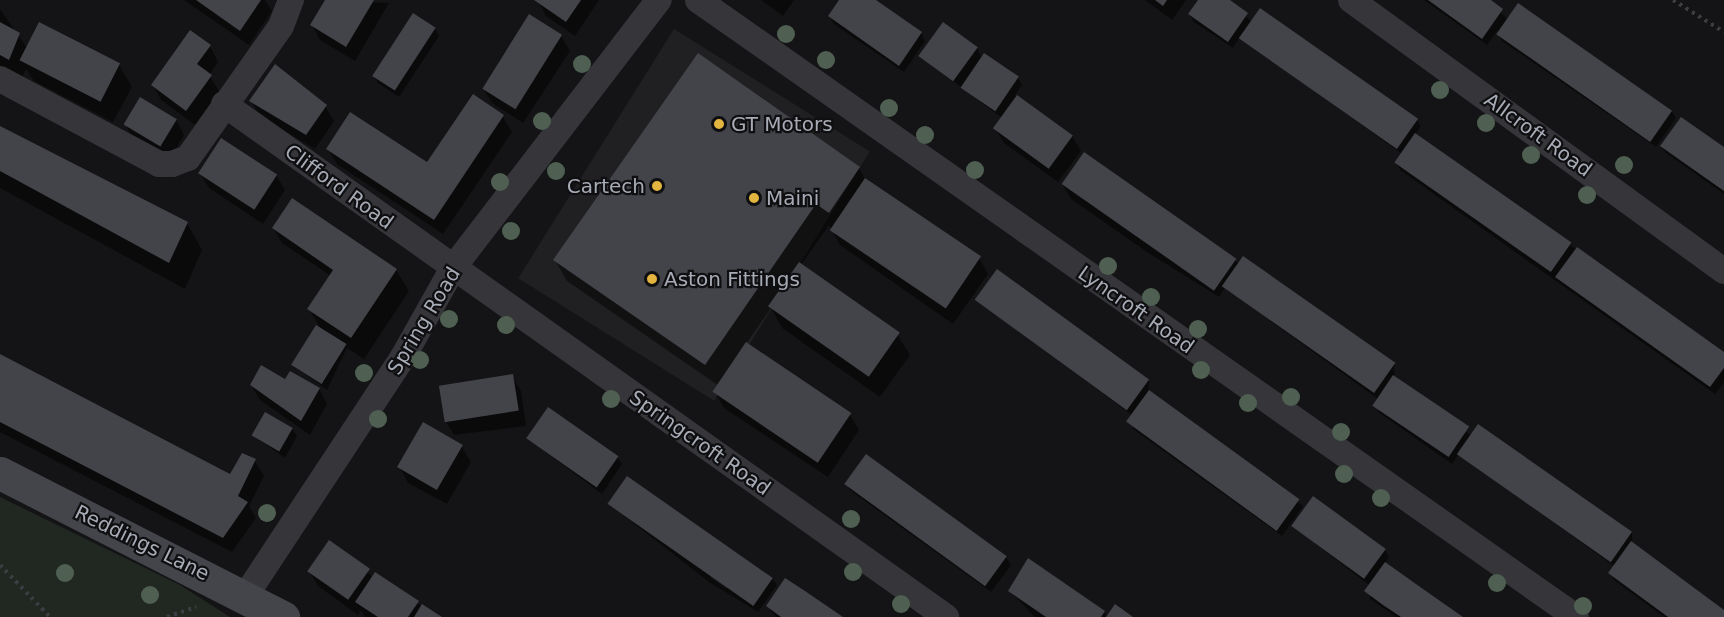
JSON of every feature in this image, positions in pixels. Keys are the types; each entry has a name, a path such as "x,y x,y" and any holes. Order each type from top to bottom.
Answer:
{"street":[{"path":"0,79 159,164 188,158 281,26 291,0"},
{"name":"Spring Road","path":"246,595 404,357 453,268 659,0"},
{"name":"Lyncroft Road","path":"698,0 1576,617"},
{"name":"Allcroft Road","path":"1351,0 1724,271"},
{"name":"Clifford Road","path":"224,104 453,268"},
{"name":"Springcroft Road","path":"453,268 946,617"},
{"name":"Reddings Lane","path":"0,473 246,595 283,617"}],"path":[{"path":"1673,0 1724,32"},
{"path":"0,565 50,617"}],"shaded area":[{"path":"674,29 870,151 714,401 518,278"},
{"path":"0,497 180,585 230,617 0,617"}],"building":[{"path":"196,0 261,0 240,31"},
{"path":"325,0 374,0 346,47 310,25"},
{"path":"534,0 581,0 566,22"},
{"path":"839,0 876,0 922,32 899,66 828,16"},
{"path":"1155,0 1167,0 1163,6"},
{"path":"1198,0 1230,0 1248,13 1228,42 1188,14"},
{"path":"1428,0 1491,0 1503,9 1482,39"},
{"path":"1518,3 1672,111 1650,142 1496,34"},
{"path":"1260,8 1418,119 1397,149 1239,38"},
{"path":"413,13 436,28 395,91 372,76"},
{"path":"529,14 562,35 515,109 482,89"},
{"path":"0,22 20,33 9,60 0,55"},
{"path":"39,22 120,63 101,102 19,60"},
{"path":"943,22 978,47 953,81 918,56"},
{"path":"190,30 211,45 197,64 212,75 186,111 151,85"},
{"path":"698,53 860,167 829,213 816,204 705,365 553,260"},
{"path":"984,53 1019,76 995,111 961,88"},
{"path":"275,64 327,105 306,135 249,101"},
{"path":"473,94 504,115 434,220 326,149 350,112 427,162"},
{"path":"1017,95 1073,136 1049,169 993,128"},
{"path":"140,97 177,119 160,147 124,124"},
{"path":"1681,117 1724,147 1724,191 1660,146"},
{"path":"0,126 188,222 169,263 0,171"},
{"path":"1415,133 1571,243 1551,272 1394,162"},
{"path":"221,138 277,174 254,210 198,173"},
{"path":"1084,152 1236,259 1214,291 1062,184"},
{"path":"865,178 981,256 946,309 830,230"},
{"path":"292,198 397,269 351,338 307,309 333,270 272,228"},
{"path":"1577,247 1724,352 1724,368 1710,387 1555,277"},
{"path":"1243,256 1395,363 1374,393 1222,286"},
{"path":"799,262 900,333 869,377 768,306"},
{"path":"997,269 1149,380 1127,410 975,300"},
{"path":"316,325 347,344 322,384 291,365"},
{"path":"746,342 851,413 818,463 712,392"},
{"path":"0,354 230,474 242,453 256,459 238,496 248,502 223,538 0,422"},
{"path":"261,365 285,379 290,371 320,388 301,421 250,385"},
{"path":"513,374 519,411 445,422 439,386"},
{"path":"1393,375 1469,426 1449,457 1372,406"},
{"path":"1149,390 1299,499 1277,531 1126,422"},
{"path":"548,407 618,456 597,487 526,438"},
{"path":"265,412 293,428 279,451 252,435"},
{"path":"423,422 463,445 437,490 397,467"},
{"path":"1478,424 1632,532 1611,562 1457,454"},
{"path":"866,454 1007,556 985,586 844,484"},
{"path":"627,476 773,578 753,606 607,504"},
{"path":"1313,496 1386,549 1364,579 1291,526"},
{"path":"329,540 370,569 348,600 307,571"},
{"path":"1631,541 1724,610 1724,617 1668,617 1608,573"},
{"path":"1028,558 1105,611 1101,617 1046,617 1008,591"},
{"path":"1385,562 1463,617 1401,617 1383,605 1364,591"},
{"path":"375,572 419,601 408,617 378,617 355,602"},
{"path":"785,578 843,617 781,617 766,606"},
{"path":"422,604 442,617 414,617"},
{"path":"1115,604 1133,617 1106,617"}],"place":[{"name":"GT Motors","path":"719,124"},
{"name":"Cartech","path":"657,186"},
{"name":"Maini","path":"754,198"},
{"name":"Aston Fittings","path":"652,279"}]}
